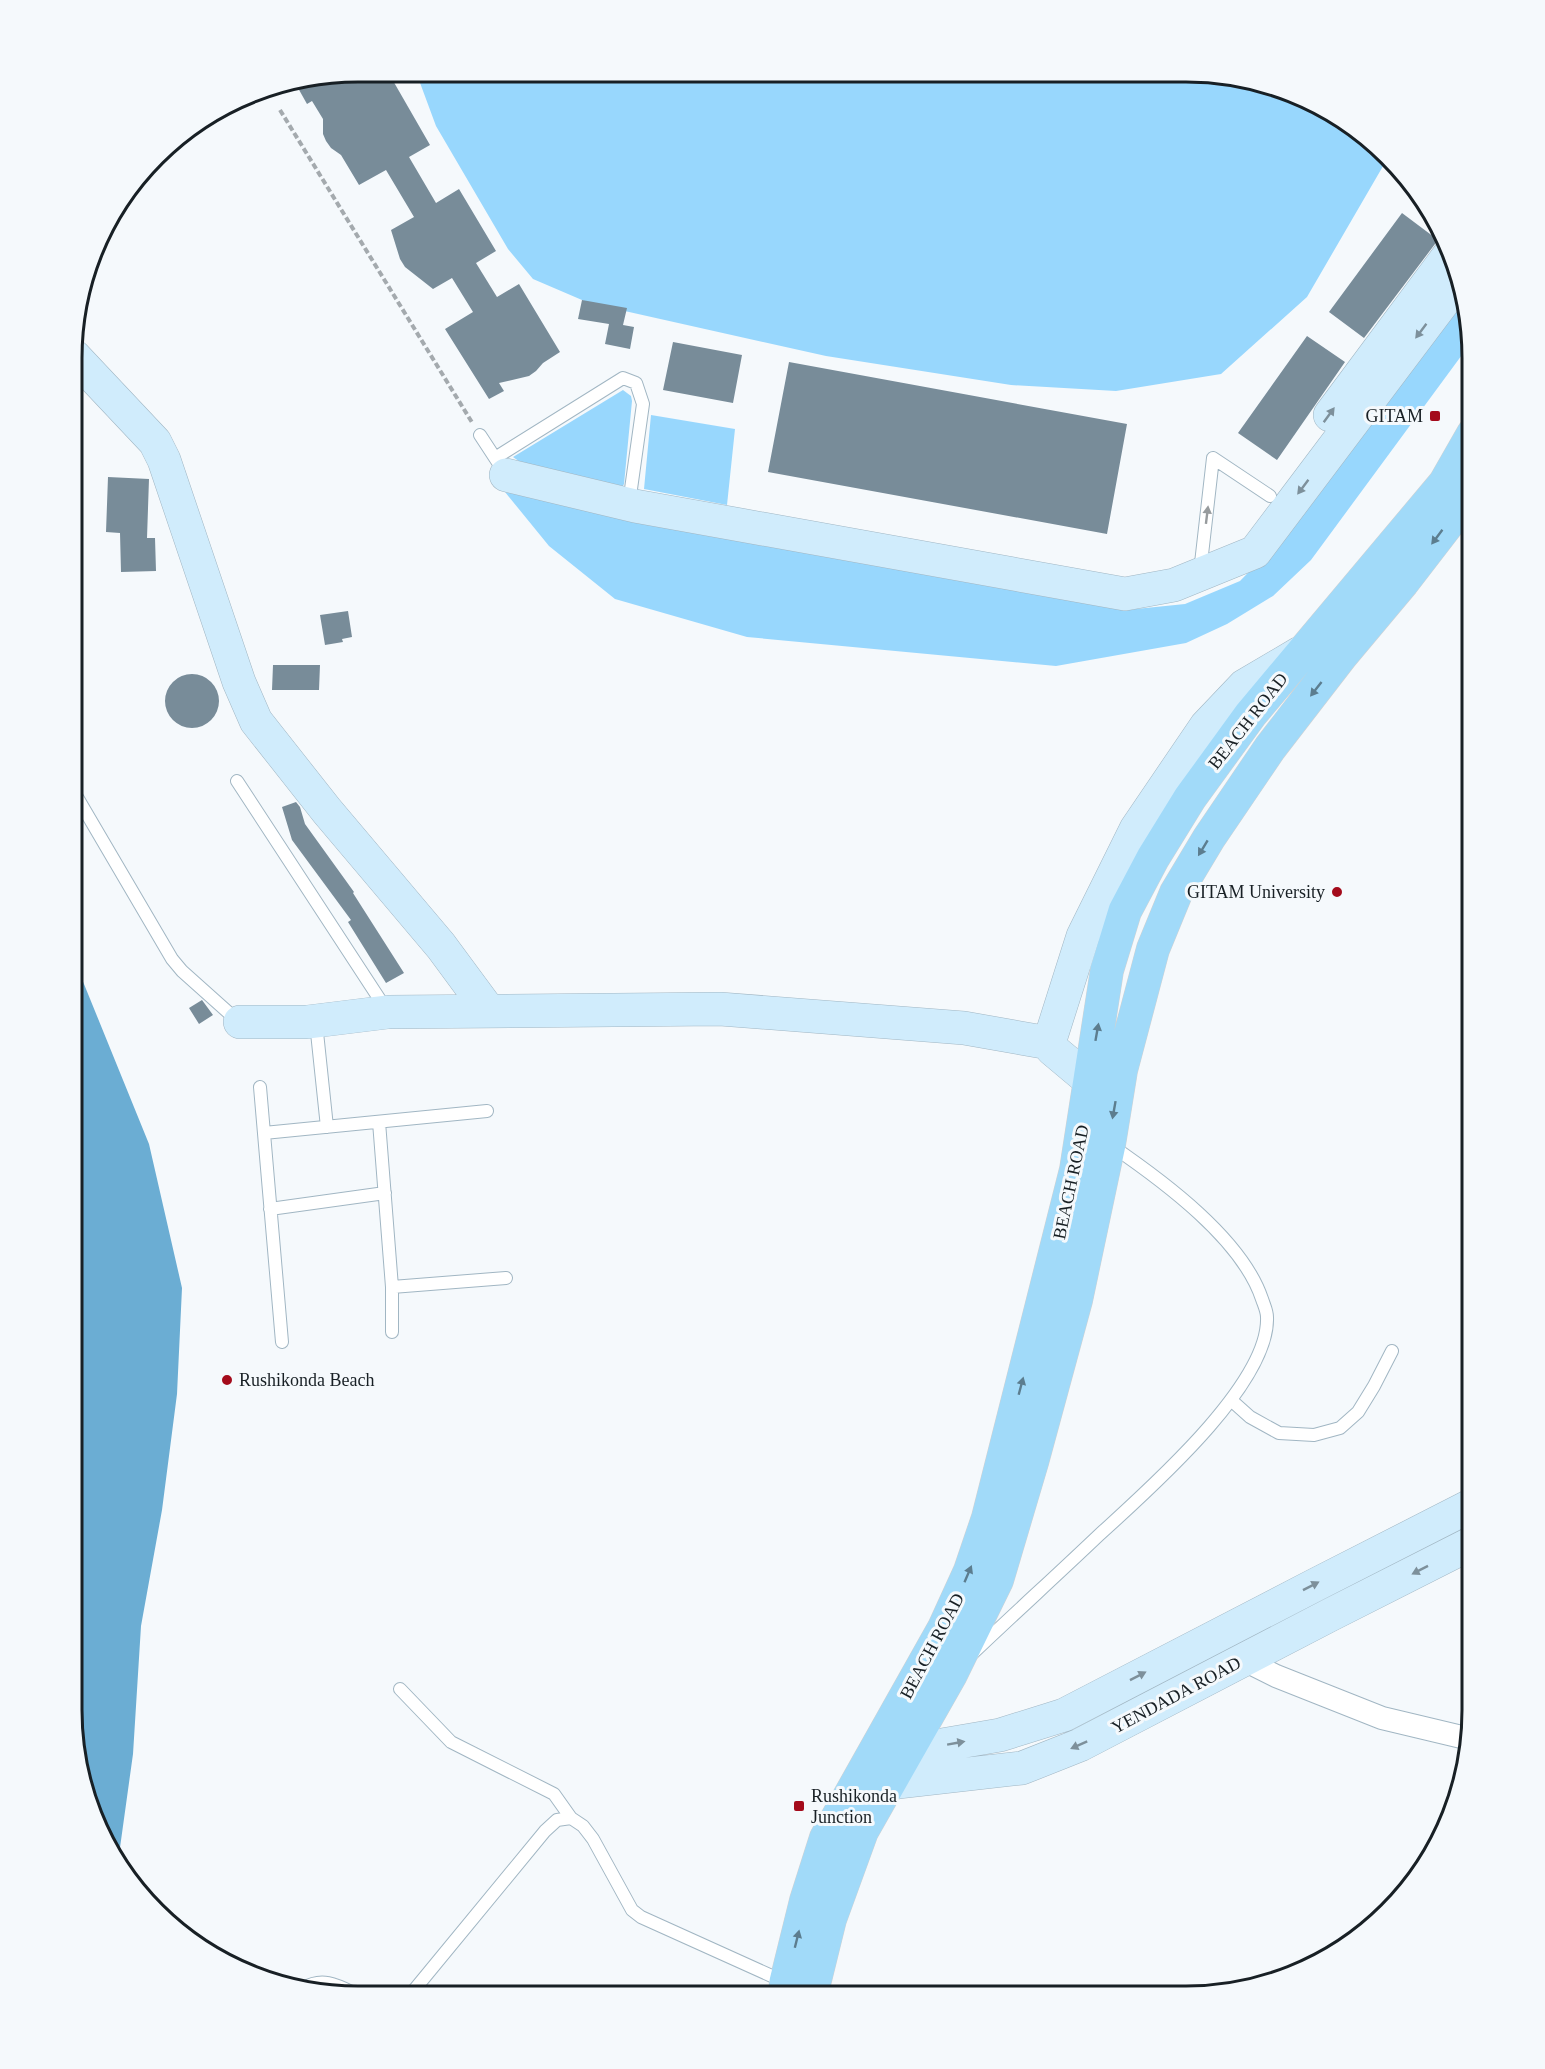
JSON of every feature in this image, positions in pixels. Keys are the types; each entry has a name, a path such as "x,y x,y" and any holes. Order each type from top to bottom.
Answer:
{"main road":[{"name":"BEACH ROAD","path":"892,1749 970,1571 988,1518 1068,1204 1096,1141 1089,1080 1107,970 1125,911 1153,858 1190,798 1251,714 1444,483 1462,453"},
{"path":"796,1986 830,1919 858,1842 875,1780 892,1749 951,1674 997,1580 1076,1300 1096,1141 1121,1070 1152,949 1176,893 1209,838 1270,748 1462,505"}],"street":[{"path":"1200,573 1241,537 1444,261"},
{"path":"500,467 629,505 1125,594 1174,585 1255,552 1453,289"},
{"path":"82,364 155,442 164,460 239,682 256,721 327,811 441,946 489,1011"},
{"path":"1089,1080 1052,1049 1049,1043 1083,936 1136,829 1206,726 1244,686 1302,652"},
{"path":"240,1022 316,1021 388,1012 720,1009 964,1028 1049,1043"},
{"name":"YENDADA ROAD","path":"892,1749 1000,1735 1064,1715 1462,1510"},
{"name":"YENDADA ROAD","path":"875,1780 1022,1768 1080,1745 1462,1548"},
{"path":"1244,1660 1276,1676 1382,1718 1461,1737"}],"lane":[{"path":"480,435 500,467 623,378 636,383 643,404 629,505"},
{"path":"1200,573 1213,458 1270,496"},
{"path":"237,781 388,1012"},
{"path":"82,806 172,958 182,971 240,1022"},
{"path":"316,1021 327,1126"},
{"path":"260,1087 282,1342"},
{"path":"264,1133 487,1111"},
{"path":"379,1122 392,1287 392,1332"},
{"path":"951,1674 1153,1486 1182,1456 1231,1400 1265,1341 1268,1315 1256,1281 1230,1247 1197,1210 1156,1176 1096,1141"},
{"path":"270,1209 385,1193"},
{"path":"392,1287 506,1278"},
{"path":"1231,1400 1250,1417 1279,1433 1314,1435 1340,1428 1358,1412 1392,1351"},
{"path":"400,1689 451,1742 554,1794 571,1818 583,1826 593,1839 632,1910 641,1917 784,1986"},
{"path":"417,1986 544,1831 557,1820 571,1818"},
{"path":"314,1983 324,1981 335,1985"}],"path":[{"path":"280,110 480,435"}],"shaded area":[{"path":"420,82 1186,82 1223,85 1258,92 1309,111 1340,129 1384,165 1307,297 1221,374 1116,391 1011,385 826,356 589,303 533,279 508,249 436,126"},
{"path":"1456,302 1462,355 1311,560 1273,596 1227,624 1186,643 1056,666 747,637 615,599 549,546 505,492 1126,610 1185,604 1240,581 1286,534"},
{"path":"623,390 631,396 632,401 624,484 621,489 520,462 513,457"},
{"path":"651,415 735,429 727,505 644,489"},
{"path":"82,979 149,1144 182,1288 177,1394 162,1510 141,1626 133,1754 120,1849 111,1833 92,1782 85,1747 82,1710"}],"building":[{"path":"394,82 430,145 409,157 436,203 459,189 496,251 476,263 497,297 519,284 560,352 529,376 499,383 504,391 489,399 445,329 473,312 452,278 433,289 405,267 400,259 391,230 414,217 386,170 359,185 341,155 326,141 323,134 323,119 312,101 307,104 299,89 340,83"},
{"path":"1402,213 1435,237 1436,242 1364,338 1329,312"},
{"path":"582,300 627,308 623,325 634,327 630,349 605,344 609,324 578,319"},
{"path":"1307,336 1345,362 1277,460 1238,433"},
{"path":"673,342 742,355 733,403 663,390"},
{"path":"789,362 1127,424 1107,534 768,472"},
{"path":"108,477 149,479 147,538 155,538 156,571 121,572 120,533 106,532"},
{"path":"348,611 352,637 342,639 343,642 325,645 320,615"},
{"path":"273,665 320,665 319,690 272,690"},
{"path":"192,674 202,676 211,682 217,691 219,701 217,711 211,720 202,726 192,728 182,726 173,720 167,711 165,701 167,691 173,682 182,676"},
{"path":"296,802 300,807 305,824 354,892 404,973 386,983 348,922 351,920 292,840 282,807"},
{"path":"202,1000 213,1015 199,1024 189,1008"}],"place":[{"name":"GITAM","path":"1435,416"},
{"name":"GITAM University","path":"1337,892"},
{"name":"Rushikonda Beach","path":"227,1380"},
{"name":"Rushikonda Junction","path":"799,1806"}]}
